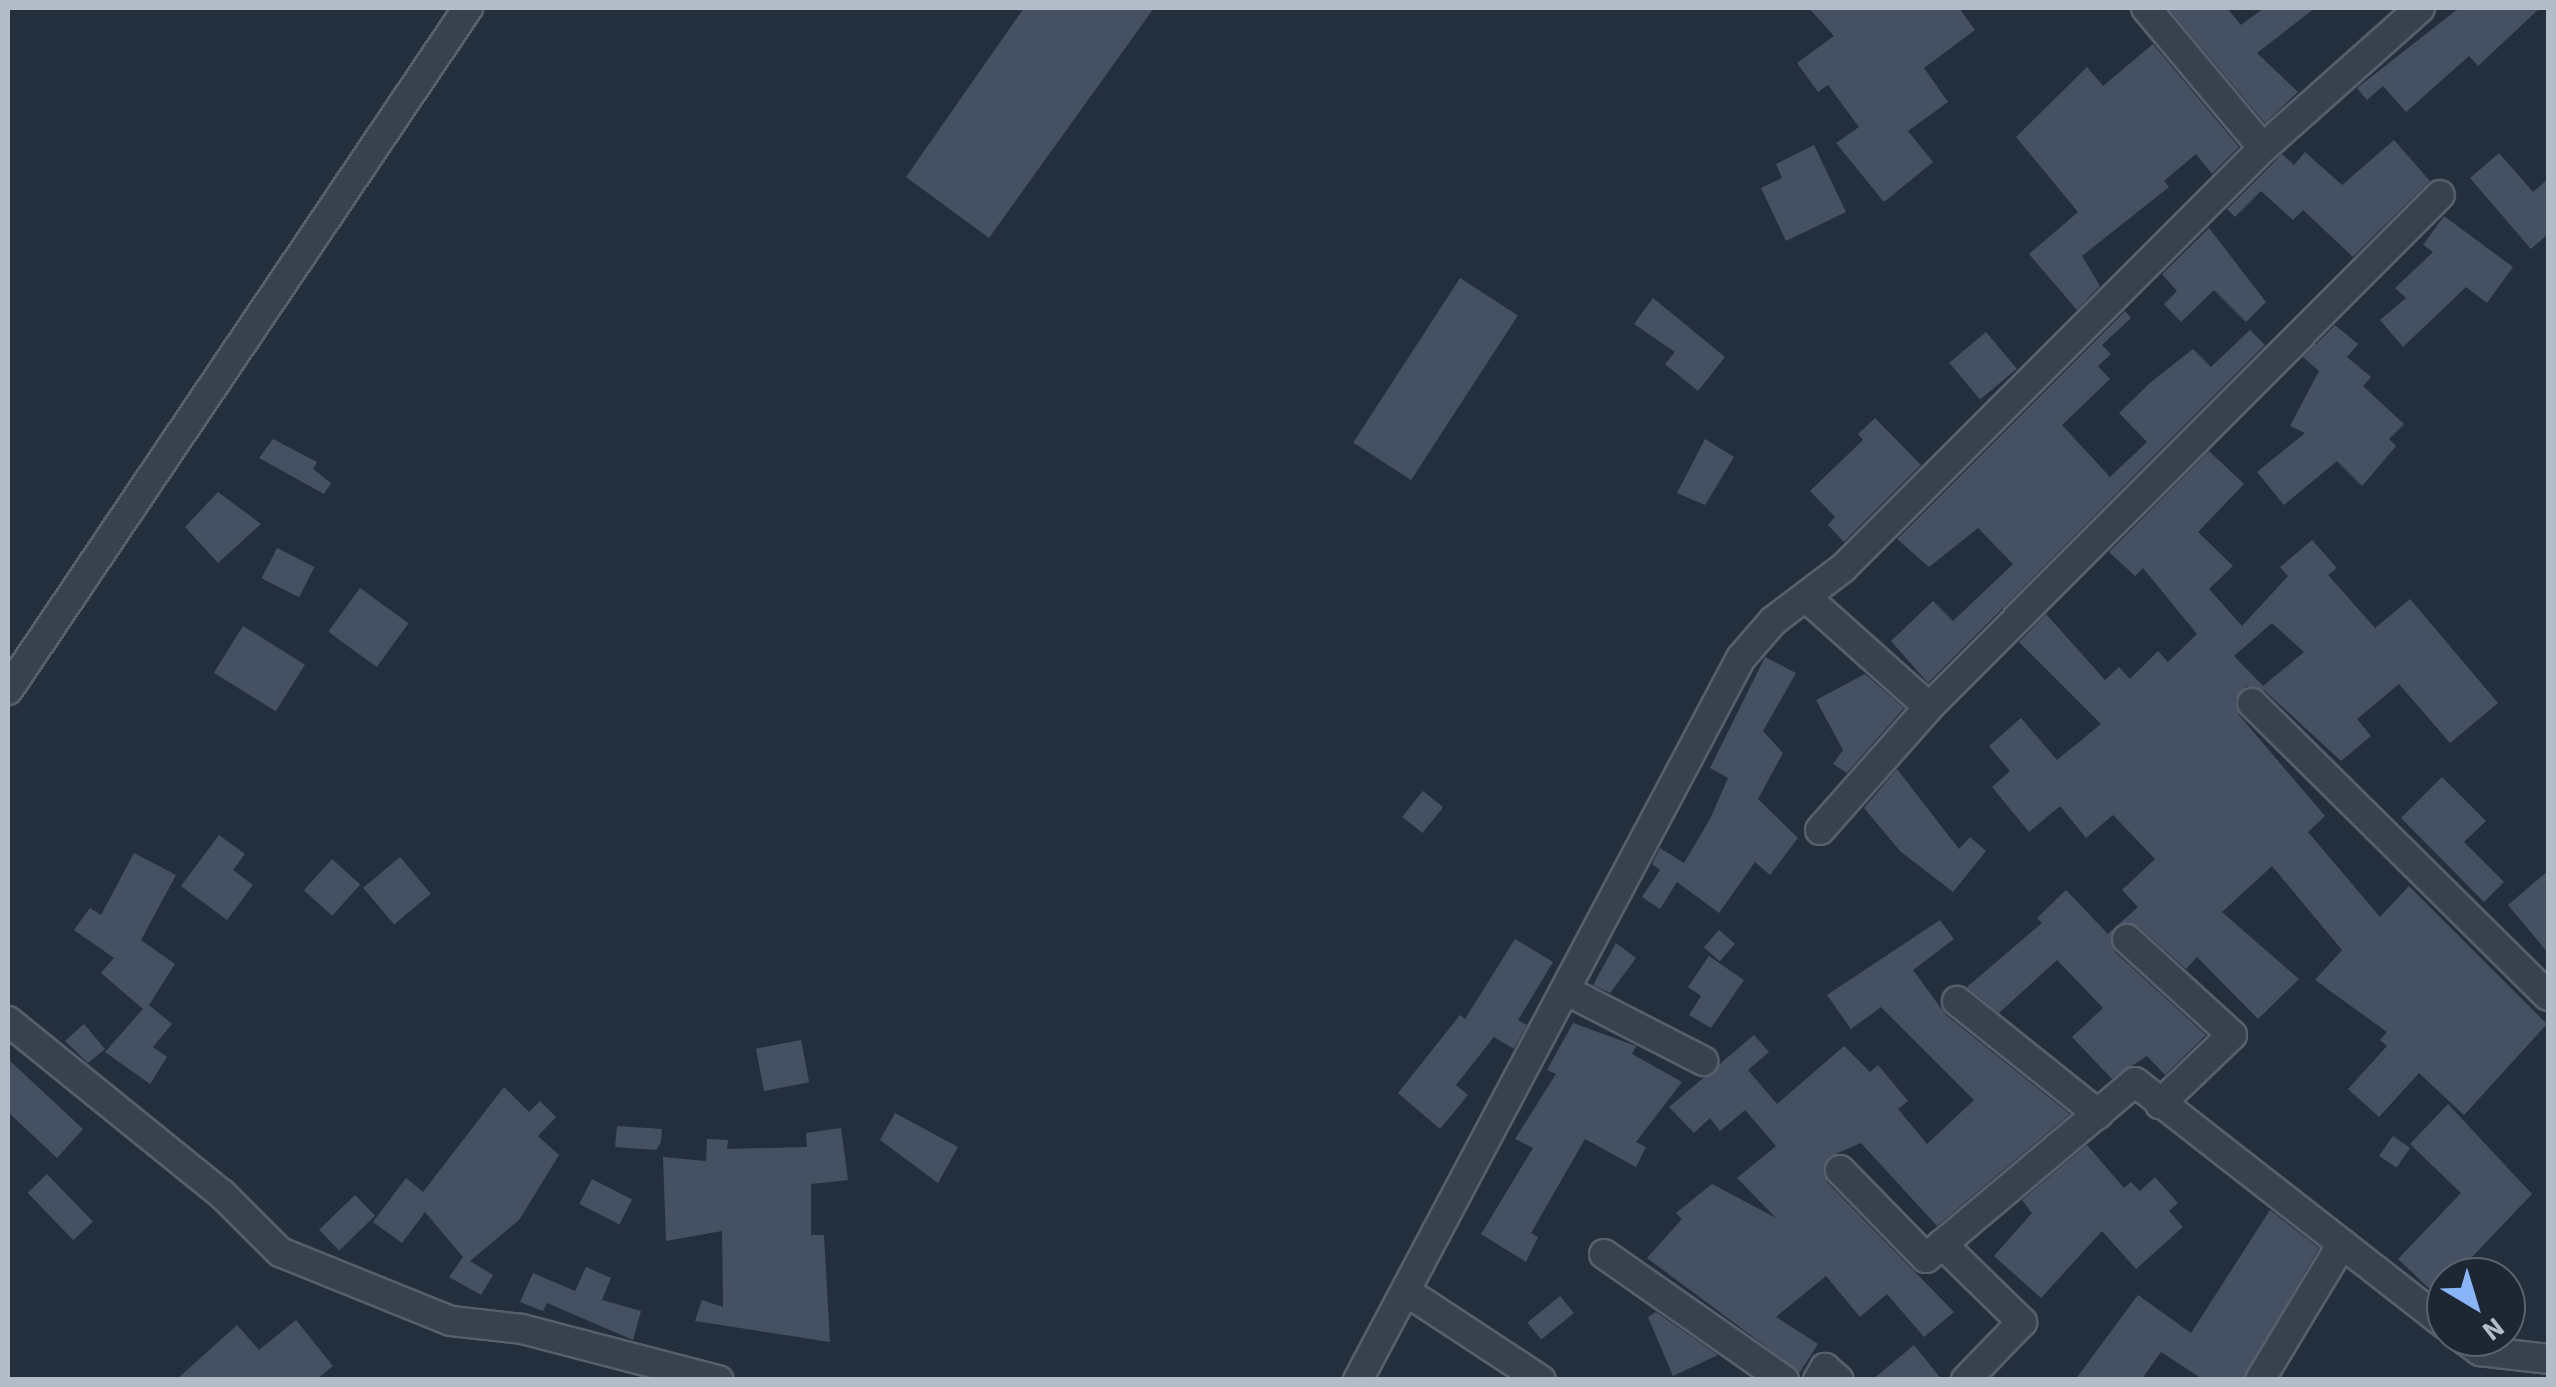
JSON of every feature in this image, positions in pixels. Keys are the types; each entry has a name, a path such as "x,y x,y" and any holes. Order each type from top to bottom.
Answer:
{"street":[{"path":"8,690 468,8"},
{"path":"2146,8 2263,148"},
{"path":"1358,1380 1568,992 1741,658 1773,621 1808,599 2263,148 2420,8"},
{"path":"1820,830 1930,707 2440,195"},
{"path":"1808,599 1930,707"},
{"path":"2252,704 2548,996"},
{"path":"2128,939 2232,1035 2160,1104"},
{"path":"1568,992 1703,1060"},
{"path":"1957,1001 2098,1114"},
{"path":"8,1021 222,1194 280,1252 451,1321 522,1329 718,1380"},
{"path":"1840,1170 1926,1258 2136,1082 2426,1309"},
{"path":"1942,1244 2022,1322 1966,1380"},
{"path":"2260,1380 2342,1244"},
{"path":"1604,1254 1784,1380"},
{"path":"1407,1292 1541,1380"},
{"path":"1818,1380 1825,1368 1839,1380"}],"building":[{"path":"1024,8 1154,8 989,238 906,177"},
{"path":"1809,8 1959,8 1975,30 1924,68 1948,102 1908,131 1933,162 1884,202 1836,143 1859,127 1828,85 1818,92 1797,63 1834,36"},
{"path":"2168,8 2227,8 2241,25 2264,8 2315,8 2257,53 2298,92 2265,123"},
{"path":"2459,8 2540,8 2478,66 2469,56 2406,112 2383,86 2367,100 2357,88"},
{"path":"2153,44 2239,147 2212,174 2196,154 2164,181 2169,187 2082,256 2100,286 2077,310 2029,254 2078,212 2016,137 2087,67 2103,86"},
{"path":"2394,140 2430,181 2353,257 2303,210 2293,220 2261,191 2235,217 2227,209 2282,154 2294,165 2305,152 2342,185"},
{"path":"1814,145 1846,212 1786,241 1761,188 1782,178 1776,164"},
{"path":"2499,153 2533,192 2548,179 2548,234 2531,249 2470,178"},
{"path":"2444,216 2513,267 2487,303 2466,287 2403,347 2380,320 2406,298 2395,288 2433,252 2423,245"},
{"path":"2209,228 2266,302 2246,322 2214,290 2181,322 2164,304 2177,291 2162,274"},
{"path":"1460,278 1518,316 1411,480 1353,442"},
{"path":"1653,298 1725,357 1698,391 1665,364 1675,352 1634,324"},
{"path":"2125,311 2131,318 2102,345 2111,354 2098,366 2110,379 2062,425 2110,477 2147,442 2119,413 2151,382 2193,349 2211,367 2250,330 2265,345 1928,683 1891,641 1933,601 1953,621 2013,564 1978,528 1929,567 1897,539"},
{"path":"2335,325 2358,344 2347,357 2371,377 2363,386 2404,424 2389,439 2396,446 2362,486 2337,461 2284,505 2257,472 2305,433 2290,426 2319,371 2303,357"},
{"path":"1986,332 2017,369 1980,400 1949,363"},
{"path":"1875,418 1921,465 1844,542 1828,525 1835,517 1810,491 1863,440 1858,434"},
{"path":"273,439 317,462 313,469 331,483 324,494 259,458"},
{"path":"1705,439 1734,457 1705,505 1677,493"},
{"path":"2209,451 2244,484 2198,532 2233,566 2209,589 2242,626 2288,576 2280,567 2312,540 2337,568 2328,575 2375,628 2410,599 2498,703 2450,743 2399,684 2357,719 2371,736 2341,761 2264,690 2246,686 2235,700 2239,715 2325,816 2308,832 2380,917 2409,886 2547,1024 2464,1115 2419,1073 2379,1117 2348,1089 2387,1046 2380,1040 2387,1032 2315,980 2342,950 2272,866 2222,912 2299,979 2258,1019 2197,957 2186,969 2138,926 2119,924 2138,907 2122,890 2155,859 2113,815 2086,838 2060,806 2029,832 1992,787 2010,771 1989,746 2021,718 2057,760 2101,724 2019,642 2046,614 2105,680 2119,667 2130,679 2158,651 2168,662 2197,634 2143,568 2135,576 2109,552","holes":["2272,623 2304,652 2263,686 2234,656"]},
{"path":"218,492 261,524 218,563 185,527"},
{"path":"277,548 314,567 299,597 262,578"},
{"path":"360,588 409,623 377,667 328,632"},
{"path":"243,626 305,665 276,711 214,673"},
{"path":"1765,657 1796,673 1763,731 1783,753 1758,799 1798,838 1770,875 1755,862 1719,913 1677,882 1660,909 1642,897 1660,870 1652,864 1660,848 1684,863 1710,819 1728,778 1710,768"},
{"path":"1865,674 1904,708 1847,773 1833,764 1843,750 1816,700"},
{"path":"1897,769 1959,849 1970,837 1986,851 1953,892 1900,851 1864,808"},
{"path":"2442,777 2486,821 2464,842 2504,882 2484,902 2401,818"},
{"path":"1423,791 1443,807 1422,833 1402,817"},
{"path":"219,835 245,854 233,870 253,885 227,920 181,886"},
{"path":"134,853 176,875 141,940 175,964 149,1005 172,1024 153,1047 167,1057 150,1084 105,1052 143,1009 101,973 114,958 74,930 90,908 101,915"},
{"path":"400,857 431,894 394,925 363,888"},
{"path":"332,859 360,884 332,916 304,890"},
{"path":"2548,871 2548,953 2508,905"},
{"path":"2066,890 2108,934 2112,930 2115,952 2206,1035 2165,1075 2147,1056 2112,1079 2072,1037 2103,1008 2057,960 1999,1013 1967,987 2042,923 2037,918"},
{"path":"1940,920 1954,939 1913,970 1946,1015 2070,1114 1937,1226 1861,1143 1829,1157 1827,1182 1954,1312 1924,1337 1887,1294 1860,1317 1826,1276 1776,1317 1818,1344 1800,1372 1647,1258 1682,1219 1676,1213 1712,1184 1776,1218 1737,1178 1776,1146 1745,1110 1720,1131 1710,1118 1694,1133 1669,1107 1754,1035 1769,1052 1748,1070 1777,1104 1844,1046 1870,1072 1878,1065 1908,1101 1898,1109 1927,1144 1974,1100 1881,1007 1851,1029 1827,995"},
{"path":"1719,930 1735,944 1720,961 1704,947"},
{"path":"1515,939 1553,962 1518,1020 1527,1025 1514,1049 1494,1037 1456,1085 1468,1095 1440,1129 1398,1093 1460,1015 1465,1019"},
{"path":"1616,943 1636,958 1610,993 1593,985"},
{"path":"1709,956 1744,980 1711,1028 1689,1015 1701,996 1688,987"},
{"path":"1573,1023 1636,1046 1632,1054 1682,1082 1636,1142 1646,1147 1636,1167 1585,1139 1531,1233 1538,1237 1526,1262 1481,1234 1533,1148 1515,1139 1556,1074 1547,1070"},
{"path":"84,1024 105,1049 88,1063 65,1041"},
{"path":"801,1040 809,1082 764,1091 756,1049"},
{"path":"8,1059 83,1129 57,1158 8,1112"},
{"path":"504,1087 529,1112 540,1101 556,1117 538,1136 559,1155 519,1220 470,1261 493,1275 481,1295 449,1277 463,1257 425,1212 402,1243 373,1222 406,1178 423,1192"},
{"path":"2448,1104 2532,1194 2472,1257 2426,1257 2426,1286 2398,1259 2461,1193 2410,1144"},
{"path":"895,1113 958,1147 938,1183 880,1140"},
{"path":"617,1126 662,1129 661,1142 656,1150 615,1147"},
{"path":"841,1128 848,1180 811,1184 811,1235 824,1235 830,1342 695,1321 702,1300 723,1307 722,1231 666,1241 663,1157 706,1161 707,1139 728,1140 727,1149 807,1147 806,1133"},
{"path":"2393,1136 2410,1148 2396,1168 2379,1156"},
{"path":"2087,1145 2124,1188 2131,1182 2140,1191 2155,1177 2178,1203 2169,1211 2183,1227 2136,1269 2102,1231 2041,1298 1994,1256 2032,1213 2022,1200"},
{"path":"47,1174 93,1221 73,1240 28,1193"},
{"path":"592,1179 632,1199 619,1224 579,1204"},
{"path":"355,1195 375,1216 339,1251 319,1230"},
{"path":"2270,1210 2319,1248 2243,1380 2204,1380 2161,1352 2141,1380 2075,1380 2138,1295 2191,1333"},
{"path":"586,1267 611,1278 602,1300 641,1311 633,1340 547,1303 543,1311 520,1302 533,1273 575,1291"},
{"path":"1560,1296 1574,1313 1541,1340 1527,1322"},
{"path":"1656,1312 1718,1355 1673,1376 1648,1317"},
{"path":"296,1320 333,1366 316,1380 176,1380 237,1325 259,1350"},
{"path":"1914,1345 1942,1380 1872,1380"}]}
